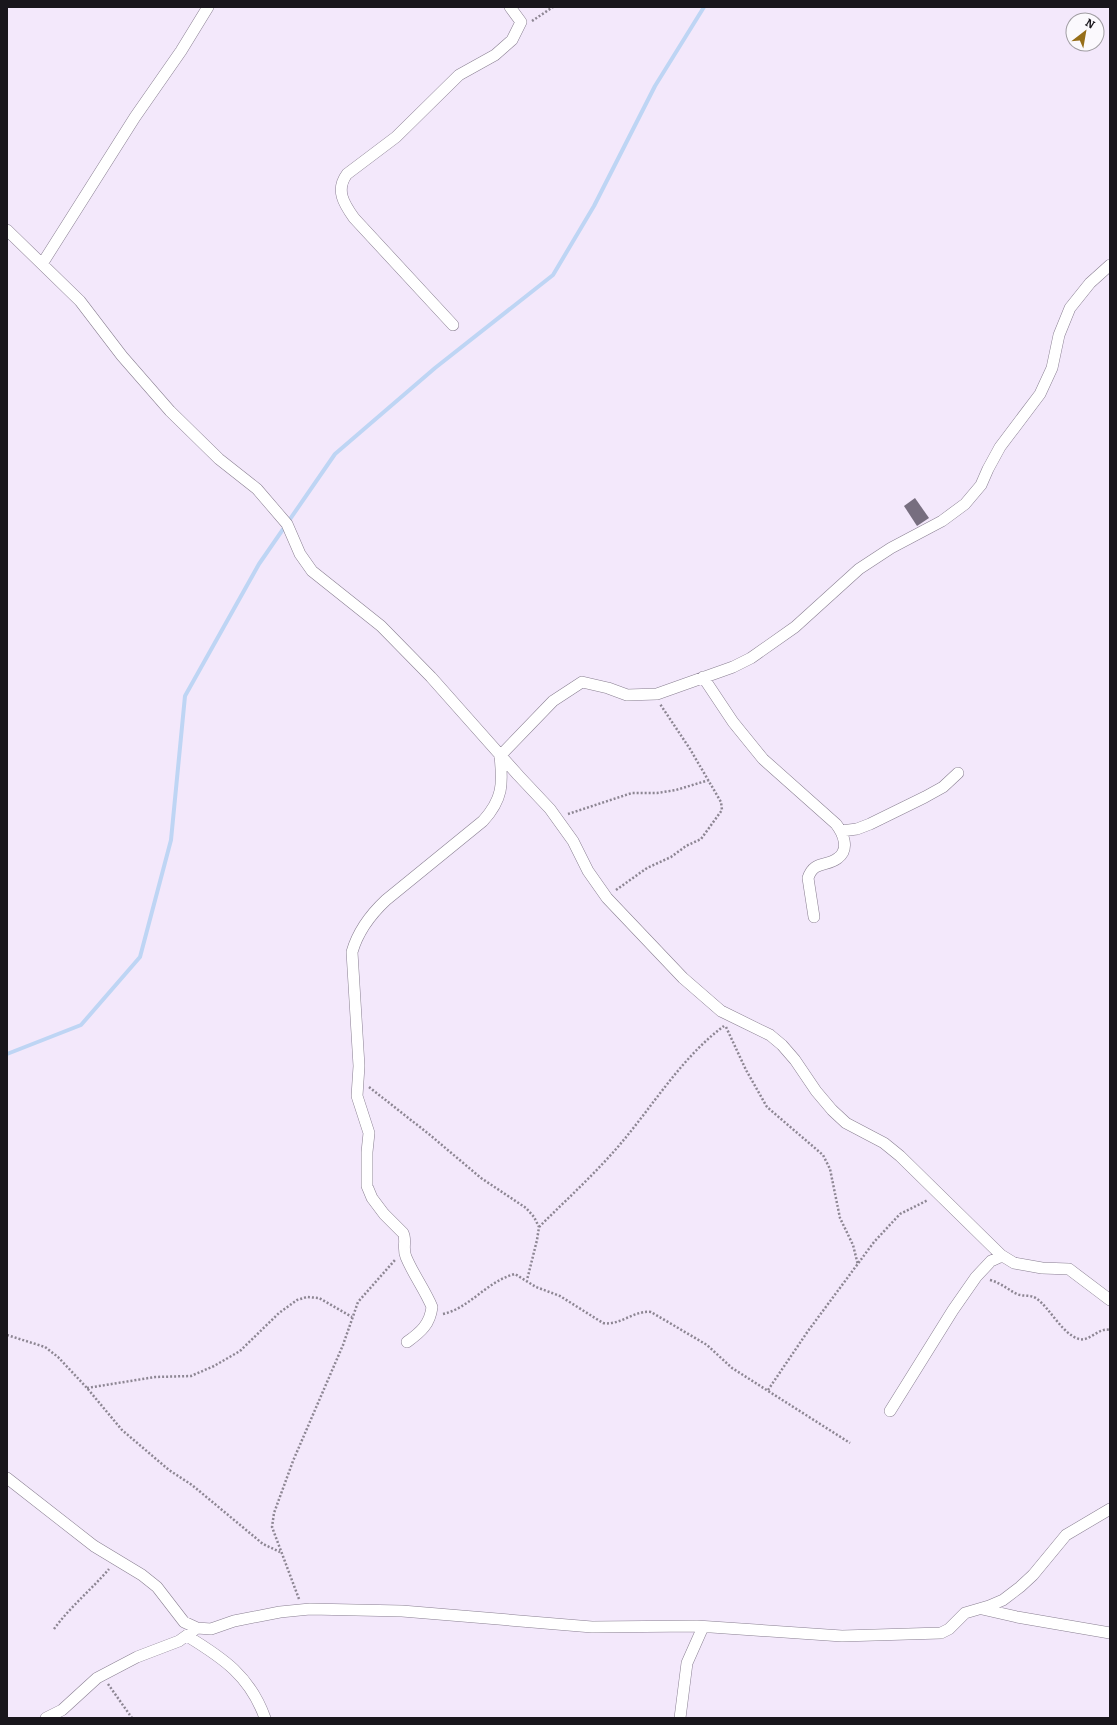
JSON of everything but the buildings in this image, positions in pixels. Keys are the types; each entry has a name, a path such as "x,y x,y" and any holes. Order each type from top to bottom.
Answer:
{"street":[{"path":"42,264 135,117 181,51 208,7"},
{"path":"453,325 354,218 342,201 342,181 347,174 396,137 459,75 495,56 512,40 521,25 521,22 519,17 510,7"},
{"path":"7,230 80,301 122,356 170,411 220,459 257,489 287,524 300,554 312,571 381,626 431,677 555,816 574,841 588,871 607,898 683,978 714,1005 730,1022 770,1035 782,1045 832,1110 846,1123 884,1143 1002,1256 1014,1263 1022,1265 1057,1270 1069,1269 1110,1300"},
{"path":"408,1342 424,1329 431,1316 432,1307 406,1257 403,1248 405,1236 384,1214 372,1198 367,1186 367,1152 369,1133 366,1120 358,1102 359,1078 352,952 356,938 374,912 386,900 482,821 494,808 501,792 502,775 500,756 553,701 582,682 627,695 657,694 733,667 751,658 795,626 859,569 891,548 942,521 965,504 981,486 1000,447 1040,394 1052,368 1059,335 1070,308 1090,283 1110,265"},
{"path":"703,677 733,722 763,759 836,824 841,831 844,840 843,852 838,859 815,866 810,872 808,878 814,917"},
{"path":"841,831 857,829 870,824 925,797 943,787 958,773"},
{"path":"890,1411 953,1310 976,1277 991,1261 1002,1256"},
{"path":"7,1478 94,1546 142,1575 157,1588 184,1622 198,1628 211,1629 234,1621 304,1610 402,1611 592,1627 703,1627 842,1636 941,1633 949,1629 965,1613 982,1609 1003,1600 1033,1575 1066,1535 1110,1509"},
{"path":"982,1609 1017,1617 1110,1633"},
{"path":"680,1718 687,1663 703,1627"},
{"path":"46,1718 62,1710 83,1689 102,1676 137,1657 163,1649 187,1636 198,1628"},
{"path":"187,1636 230,1664 258,1700 265,1718"}],"path":[{"path":"521,25 536,20 553,7"},
{"path":"607,898 627,881 648,868 671,857 706,835 722,810 721,802 709,780 690,749 664,713 657,694"},
{"path":"555,816 575,812 632,792 663,792 709,780"},
{"path":"539,1227 620,1144 660,1092 712,1035 730,1022 746,1070 766,1107 818,1151 830,1169 840,1218 853,1245 858,1265"},
{"path":"359,1078 380,1097 430,1135 481,1178 526,1208 534,1217 539,1227 535,1254 527,1280"},
{"path":"768,1390 808,1331 874,1242 900,1214 918,1204 941,1196"},
{"path":"304,1610 272,1527 274,1512 293,1461 343,1345 358,1302 366,1291 389,1268 403,1248"},
{"path":"431,1316 449,1313 498,1280 515,1274 527,1280 536,1287 560,1296 602,1324 610,1325 645,1312 651,1312 707,1345 732,1368 850,1443"},
{"path":"976,1277 1001,1284 1017,1294 1036,1298 1055,1320 1078,1339 1084,1339 1100,1330 1110,1330"},
{"path":"87,1388 155,1377 191,1376 214,1366 240,1351 279,1313 296,1300 307,1297 319,1298 352,1317"},
{"path":"7,1335 45,1347 58,1357 87,1388 104,1410 134,1440 263,1544 281,1552"},
{"path":"54,1629 73,1605 89,1592 117,1560"},
{"path":"102,1676 132,1718"}],"waterway":[{"path":"7,1054 81,1025 140,957 171,840 185,696 259,564 335,454 435,368 553,275 594,206 655,86 704,7"}]}
